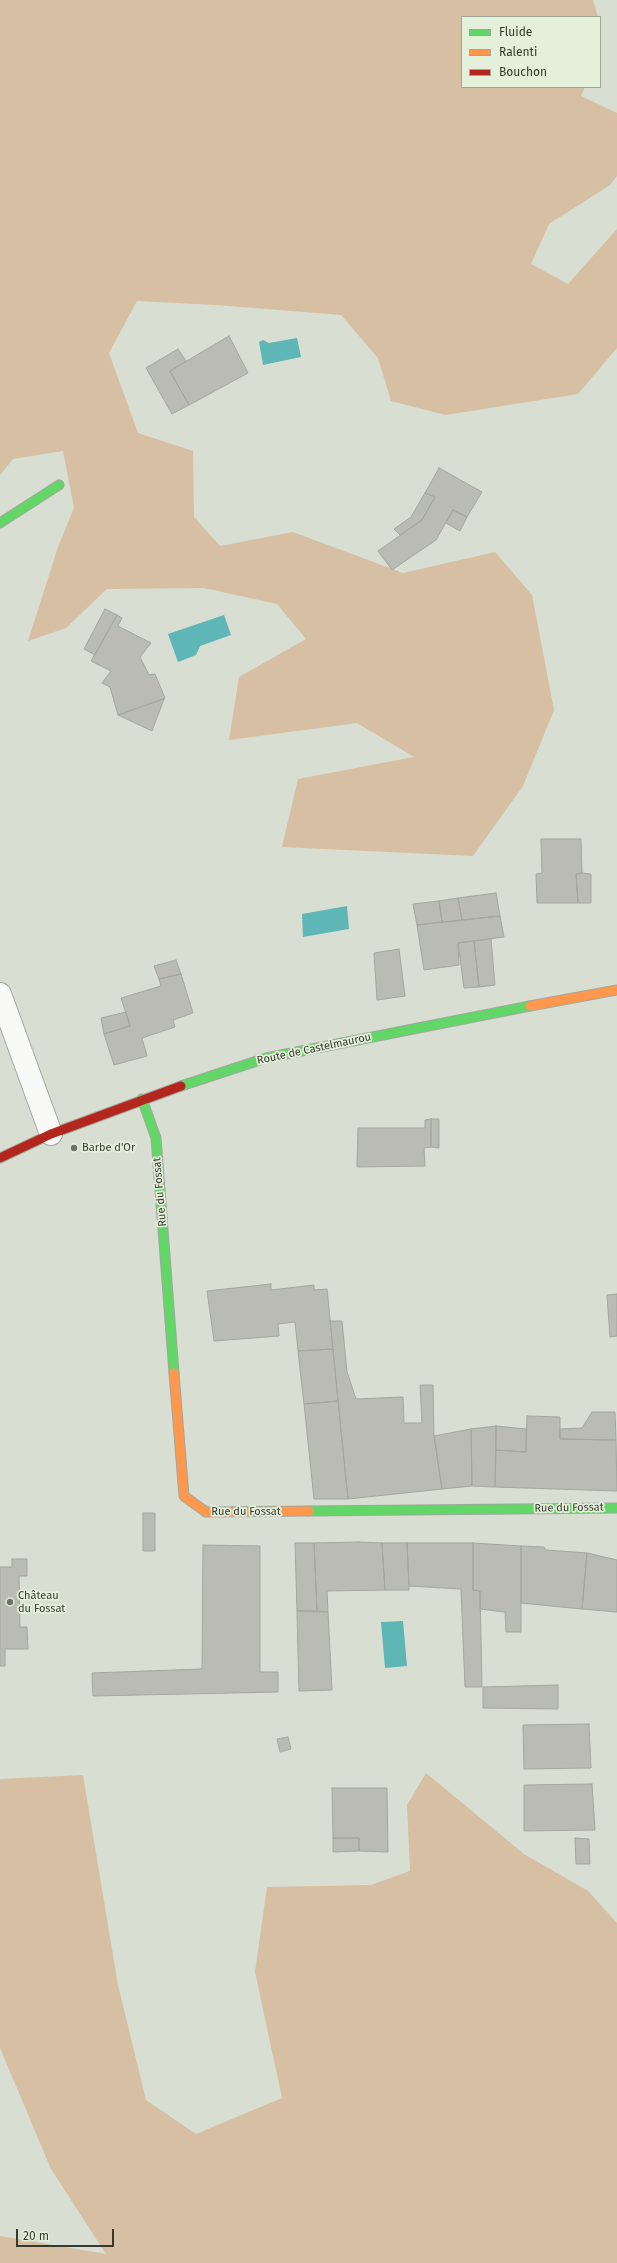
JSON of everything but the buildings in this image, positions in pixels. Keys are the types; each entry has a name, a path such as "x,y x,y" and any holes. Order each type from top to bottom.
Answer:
{"street":[{"path":"0,524 59,485"},
{"name":"Route de Castelmaurou","path":"0,1158 51,1134 142,1098 266,1058 452,1020 617,990"},
{"path":"0,994 51,1134"},
{"name":"Rue du Fossat","path":"142,1098 156,1138 184,1496 206,1512 617,1508"}],"shaded area":[{"path":"0,0 593,0 598,16 461,16 461,88 585,88 581,96 617,113 617,176 610,185 549,224 531,264 568,284 617,229 617,348 578,394 446,415 391,401 378,358 341,315 216,305 137,301 109,353 138,433 193,451 194,517 220,546 293,532 403,573 495,552 532,595 554,710 523,786 473,856 282,847 298,779 414,757 357,723 229,740 239,677 306,639 277,604 204,588 107,589 66,628 28,641 58,547 74,508 63,451 13,459 0,475"},
{"path":"426,1773 524,1854 588,1891 617,1923 617,2263 0,2263 0,2236 106,2254 51,2169 0,2048 0,1779 83,1775 118,1985 146,2100 196,2134 282,2098 255,1972 267,1887 371,1885 410,1871 407,1805"}],"water":[{"path":"297,338 301,357 263,365 259,342 263,340 269,343"},
{"path":"224,615 231,635 200,646 196,655 178,662 168,634"},
{"path":"347,906 349,929 303,937 302,914"},
{"path":"403,1621 407,1666 385,1668 381,1622"}],"traffic: fast":[{"path":"0,523 59,485"},
{"path":"181,1086 266,1058 530,1006"},
{"path":"142,1099 156,1138 174,1373"},
{"path":"309,1511 617,1508"}],"traffic: slow":[{"path":"530,1006 617,990"},
{"path":"174,1373 184,1496 206,1512 309,1511"}],"traffic: jam":[{"path":"0,1158 51,1134 181,1086"}],"place":[{"name":"Barbe d'Or","path":"74,1148"},
{"name":"Château du Fossat","path":"10,1602"}]}
